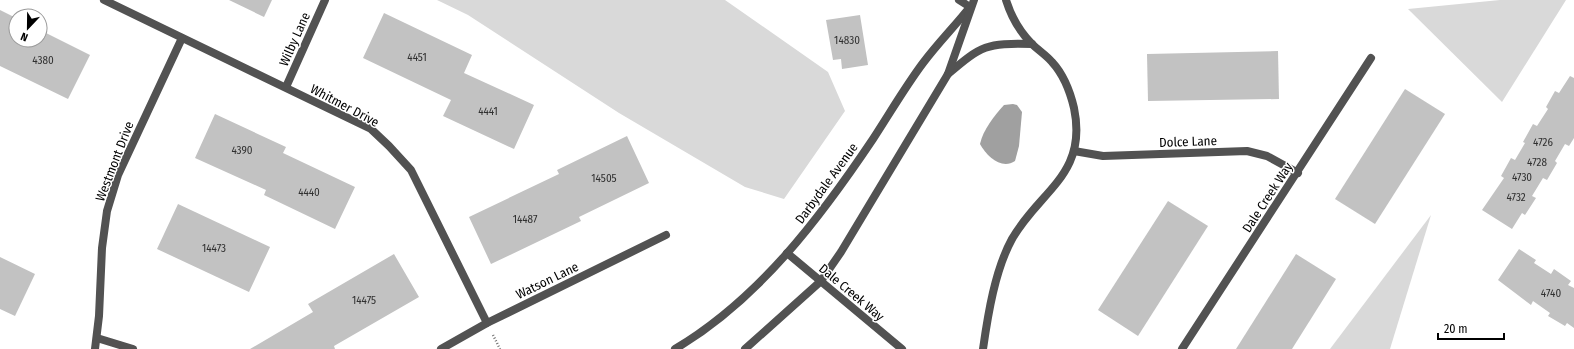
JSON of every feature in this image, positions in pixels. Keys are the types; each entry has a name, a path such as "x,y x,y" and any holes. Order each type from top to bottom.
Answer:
{"street":[{"name":"Whitmer Drive","path":"104,0 371,129 411,170 487,323"},
{"name":"Wilby Lane","path":"286,87 325,0"},
{"path":"745,349 820,281 841,252 948,74 972,4 959,0"},
{"path":"983,349 999,269 1005,253 1018,230 1058,182 1074,151 1076,122 1067,85 1052,62 1032,44 1012,17 1006,0"},
{"name":"Darbydale Avenue","path":"675,349 727,312 772,270 814,222 834,195 923,63 972,4"},
{"name":"Westmont Drive","path":"95,349 97,338 102,248 107,211 122,168 182,38"},
{"path":"948,74 973,53 991,45 1002,43 1032,44"},
{"name":"Dale Creek Way","path":"1182,349 1298,173 1371,58"},
{"name":"Dolce Lane","path":"1074,151 1103,156 1247,151 1267,156 1298,173"},
{"name":"Watson Lane","path":"441,349 487,323 666,235"},
{"name":"Dale Creek Way","path":"787,253 902,349"},
{"path":"97,338 133,349"}],"shaded area":[{"path":"437,0 725,0 828,72 845,111 784,199 745,187 619,113 468,15"},
{"path":"1500,0 1566,0 1502,102 1408,9"},
{"path":"1004,105 1017,105 1022,112 1019,146 1015,161 1005,164 995,161 980,144 986,128 996,114"},
{"path":"1431,215 1390,349 1330,349"}],"building":[{"path":"229,0 272,0 264,17"},
{"path":"0,10 8,14 8,48 48,48 48,34 90,55 68,99 0,66"},
{"path":"384,13 472,55 464,73 534,105 514,149 443,116 451,100 363,58"},
{"path":"860,15 868,65 842,69 841,59 833,60 826,20"},
{"path":"1278,51 1279,99 1148,101 1147,54"},
{"path":"1570,76 1574,78 1574,138 1569,146 1565,144 1555,161 1557,163 1547,180 1543,178 1532,196 1536,198 1525,215 1522,213 1512,229 1482,210 1504,178 1501,176 1511,158 1515,160 1525,143 1523,142 1533,124 1537,126 1548,109 1546,107 1555,91 1559,93"},
{"path":"1405,89 1445,114 1375,224 1335,199"},
{"path":"215,114 286,147 283,153 355,187 335,229 264,195 266,190 195,158"},
{"path":"627,136 649,183 579,217 581,221 491,264 469,217 559,174 557,170"},
{"path":"1168,201 1208,226 1138,336 1098,310"},
{"path":"178,204 270,247 249,292 157,249"},
{"path":"1519,249 1536,260 1534,263 1551,274 1554,269 1571,281 1568,285 1574,288 1574,328 1567,323 1565,326 1548,316 1550,313 1533,301 1531,305 1498,280"},
{"path":"394,254 419,297 334,346 335,349 250,349 313,312 308,304"},
{"path":"1296,254 1336,279 1292,349 1236,349"},
{"path":"0,257 35,274 15,316 0,309"}]}
